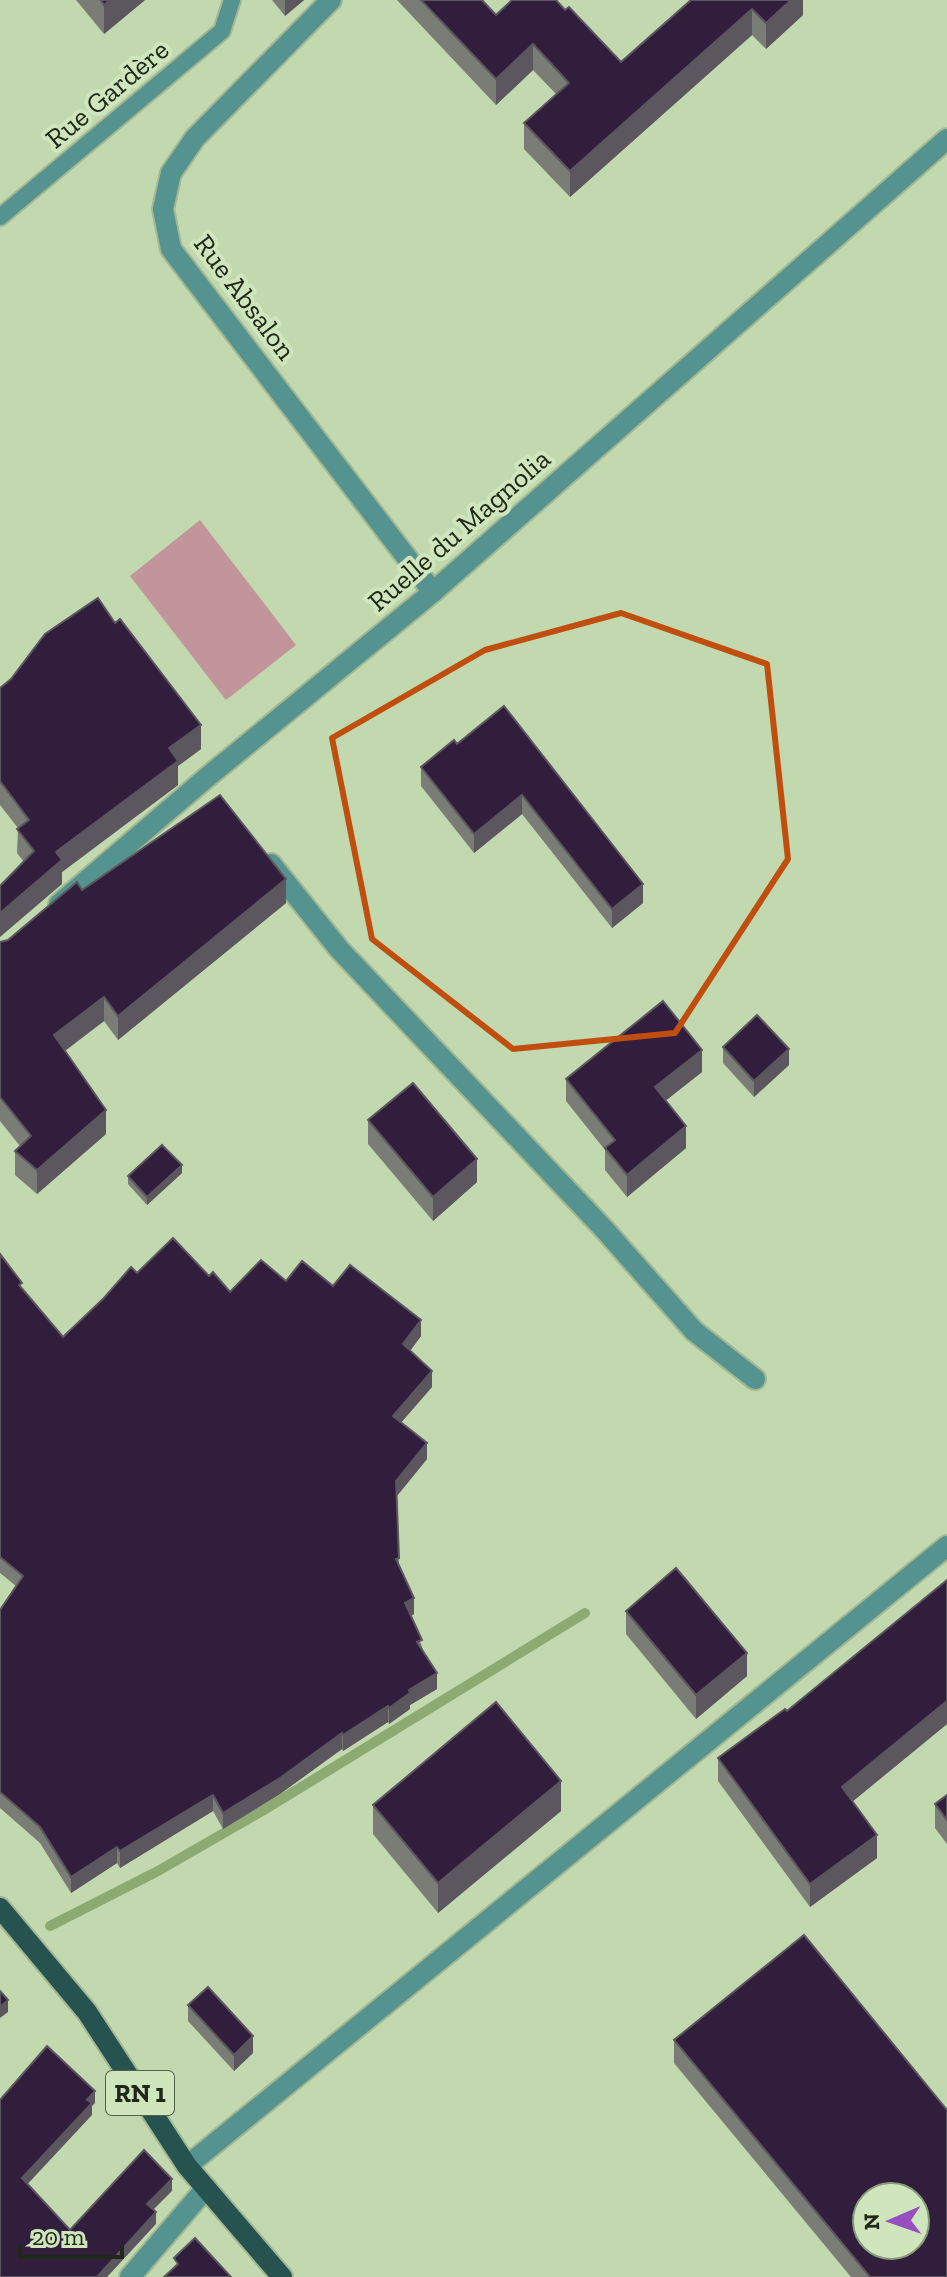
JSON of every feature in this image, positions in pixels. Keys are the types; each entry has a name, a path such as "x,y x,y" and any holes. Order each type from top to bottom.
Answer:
{"main road":[{"name":"RN 1","path":"0,1908 87,2012 187,2166 282,2277"}],"street":[{"name":"Rue Absalon","path":"331,0 195,138 171,173 163,209 171,249 433,592"},
{"name":"Ruelle du Magnolia","path":"48,913 209,784 433,592 947,139"},
{"path":"259,849 339,949 604,1229 694,1331 755,1379"},
{"path":"187,2166 947,1546"},
{"path":"130,2277 206,2188"}],"lane":[{"name":"Rue Gardère","path":"0,217 222,31 232,0"}],"highlighted area":[{"path":"621,613 767,664 788,859 675,1033 513,1049 372,939 332,738 485,650"}],"shaded area":[{"path":"200,520 296,645 226,700 130,576"}],"building":[{"path":"421,0 482,0 496,15 512,0 556,0 565,10 569,7 621,62 691,0 791,0 766,23 752,9 570,171 524,123 569,83 533,44 496,79"},
{"path":"98,598 115,623 120,619 201,725 169,748 178,761 56,852 62,860 0,913 0,886 34,851 17,829 29,820 0,781 0,688 11,679 45,634"},
{"path":"504,706 643,884 612,909 522,795 474,834 421,767 454,740 457,744"},
{"path":"220,795 286,879 118,1016 104,997 54,1035 106,1110 37,1170 15,1151 31,1136 0,1097 0,942 8,940 77,882 82,890"},
{"path":"663,1001 702,1050 655,1087 686,1126 627,1175 605,1148 615,1140 566,1079"},
{"path":"757,1015 789,1049 754,1081 723,1047"},
{"path":"413,1083 477,1159 433,1197 368,1120"},
{"path":"162,1145 182,1165 147,1197 128,1176"},
{"path":"173,1238 209,1276 213,1272 230,1292 261,1260 286,1281 302,1261 333,1286 350,1265 421,1320 403,1344 432,1371 393,1416 427,1443 396,1481 399,1558 396,1559 414,1598 405,1603 422,1640 417,1642 437,1673 409,1690 410,1693 389,1708 342,1733 280,1778 223,1813 213,1795 120,1851 117,1847 71,1877 40,1827 0,1792 0,1610 23,1576 0,1557 0,1254 22,1283 19,1285 63,1337 131,1267 137,1273"},
{"path":"676,1568 747,1653 696,1695 626,1611"},
{"path":"947,1580 947,1701 842,1787 877,1835 810,1884 718,1758 785,1709 787,1711"},
{"path":"496,1702 561,1781 438,1883 373,1805"},
{"path":"947,1795 947,1820 935,1804"},
{"path":"804,1935 947,2110 947,2277 870,2277 857,2261 931,2261 931,2181 851,2181 851,2254 674,2040"},
{"path":"208,1987 253,2036 234,2055 188,2005"},
{"path":"0,1991 8,2000 0,2007"},
{"path":"47,2046 95,2091 87,2100 92,2103 22,2178 70,2230 144,2150 172,2179 147,2204 156,2212 97,2277 0,2277 0,2100"},
{"path":"195,2238 231,2277 164,2277 178,2264 174,2258"}],"waterway":[{"path":"50,1926 158,1871 264,1810 585,1613"}]}
